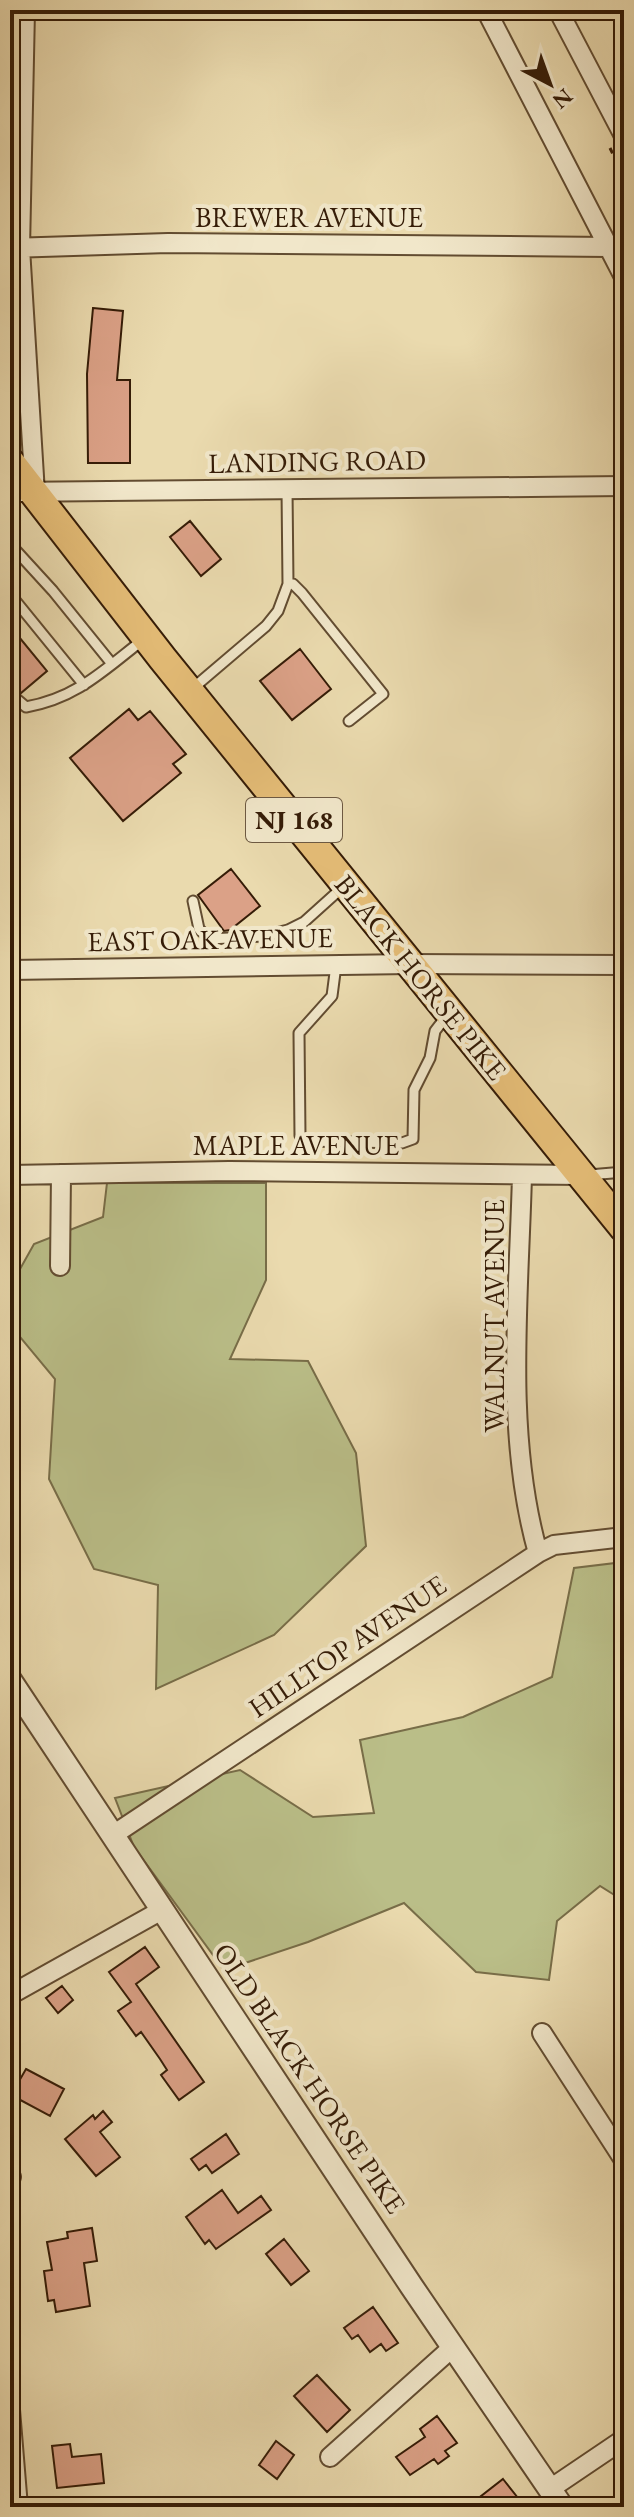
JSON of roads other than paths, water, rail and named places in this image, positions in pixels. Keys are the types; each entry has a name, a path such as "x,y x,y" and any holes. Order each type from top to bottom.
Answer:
{"main road":[{"name":"BLACK HORSE PIKE","path":"10,462 23,492 147,637 624,1228"}],"street":[{"path":"23,492 15,248 25,10"},
{"path":"486,10 624,277"},
{"path":"558,10 624,136"},
{"name":"BREWER AVENUE","path":"15,248 168,243 608,247"},
{"name":"LANDING ROAD","path":"23,492 624,486"},
{"name":"EAST OAK AVENUE","path":"10,970 410,964 624,965"},
{"name":"MAPLE AVENUE","path":"10,1175 229,1171 582,1175"},
{"path":"60,1266 61,1174"},
{"name":"WALNUT AVENUE","path":"522,1175 516,1386 525,1492 538,1553"},
{"name":"HILLTOP AVENUE","path":"113,1835 538,1553 554,1545 624,1537"},
{"name":"OLD BLACK HORSE PIKE","path":"10,1680 556,2498"},
{"path":"10,1995 162,1910"},
{"path":"542,2033 624,2160"},
{"path":"330,2457 453,2347"},
{"path":"10,2410 18,2507"},
{"path":"556,2498 624,2439"}],"lane":[{"path":"189,691 266,626 278,611 288,584 287,489"},
{"path":"10,544 112,664"},
{"path":"288,584 293,584 302,593 383,694 349,721"},
{"path":"10,594 84,685"},
{"path":"13,696 26,707 60,698 84,685 147,637"},
{"path":"193,901 199,929 210,939 263,936 304,922 346,884"},
{"path":"336,965 332,996 299,1033 298,1120 300,1136 307,1141 402,1143 413,1139 414,1090 430,1058 435,1031 449,1012"},
{"path":"582,1175 624,1172"}]}
